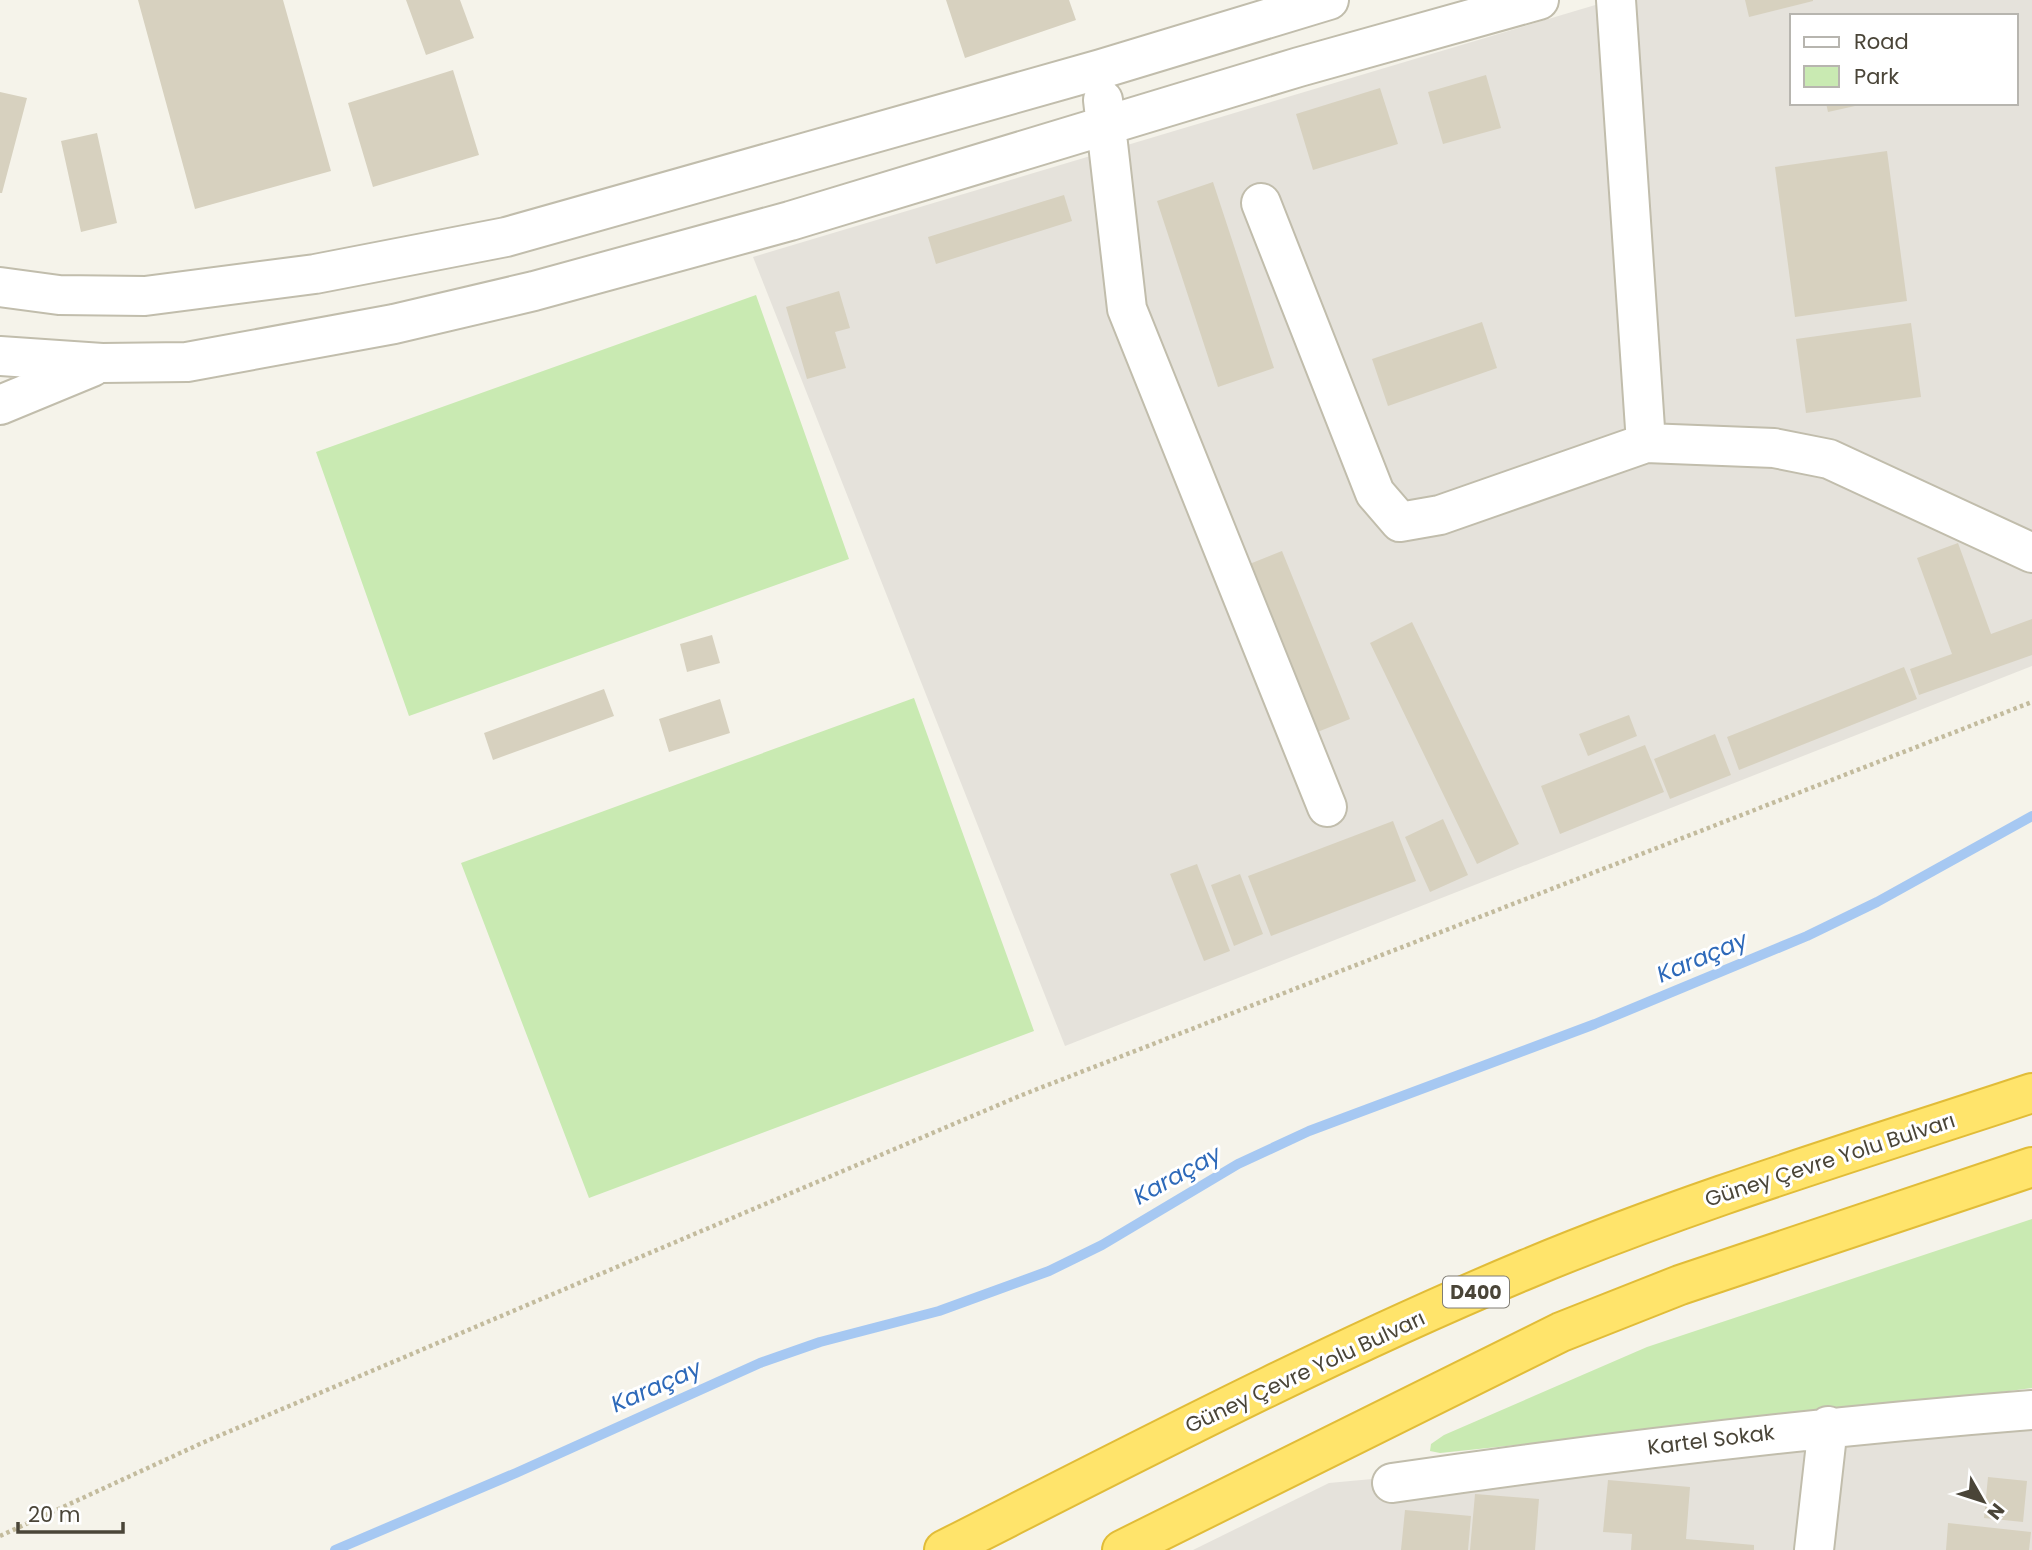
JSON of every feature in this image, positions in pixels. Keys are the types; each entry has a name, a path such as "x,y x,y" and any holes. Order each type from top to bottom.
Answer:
{"highway":[{"name":"Güney Çevre Yolu Bulvarı","path":"944,1550 1268,1386 1526,1269 1656,1218 2032,1093"},
{"path":"1122,1550 1561,1332 1680,1285 2032,1167"}],"street":[{"path":"0,287 59,295 145,296 315,274 506,237 1101,69 1329,0"},
{"path":"0,356 102,363 187,362 394,324 509,298 790,221 1104,126 1539,0"},
{"path":"1616,0 1646,443"},
{"path":"1101,69 1104,126 1119,219 1127,309 1327,807"},
{"path":"1261,203 1375,493 1400,522 1440,515 1646,443 1774,447 1829,459 2032,553"},
{"path":"0,405 102,363"},
{"name":"Kartel Sokak","path":"1392,1483 1597,1453 1828,1426 2032,1410"},
{"path":"1814,1550 1828,1426"}],"path":[{"path":"0,1535 202,1443 1022,1095 2032,702"}],"shaded area":[{"path":"1612,0 2032,0 2032,666 1065,1046 753,257"},
{"path":"2032,1418 2032,1550 1193,1550 1329,1483"}],"green space":[{"path":"756,295 849,559 409,716 316,452"},
{"path":"914,698 1034,1031 589,1198 461,863"},
{"path":"2032,1219 2032,1388 1926,1402 1440,1453 1430,1451 1431,1444 1444,1435 1647,1347"}],"building":[{"path":"138,0 283,0 331,171 195,209"},
{"path":"406,0 460,0 474,38 426,55"},
{"path":"946,0 1069,0 1076,20 965,58"},
{"path":"1745,0 1813,0 1813,1 1749,17"},
{"path":"453,70 479,155 373,187 348,103"},
{"path":"1486,75 1501,128 1443,144 1428,92"},
{"path":"1380,88 1398,144 1313,170 1296,114"},
{"path":"0,92 27,98 2,193 0,193"},
{"path":"1826,105 1860,105 1828,112"},
{"path":"97,133 117,223 81,232 61,141"},
{"path":"1887,151 1907,301 1795,317 1775,167"},
{"path":"1213,182 1274,368 1218,387 1157,201"},
{"path":"1064,195 1072,221 936,264 928,237"},
{"path":"839,291 850,328 835,332 846,368 807,379 786,307"},
{"path":"1482,322 1497,368 1388,406 1372,359"},
{"path":"1911,323 1921,397 1806,413 1796,339"},
{"path":"1958,543 1991,634 2032,619 2032,655 1919,695 1910,669 1952,654 1917,558"},
{"path":"1282,551 1350,719 1315,733 1247,565"},
{"path":"1412,622 1519,844 1477,864 1370,643"},
{"path":"712,635 720,663 687,672 680,644"},
{"path":"1904,667 1917,699 1739,770 1727,737"},
{"path":"604,689 614,716 493,760 484,733"},
{"path":"720,699 730,733 669,752 659,719"},
{"path":"1629,715 1637,736 1588,756 1579,734"},
{"path":"1715,734 1731,775 1670,799 1654,759"},
{"path":"1645,745 1664,792 1560,834 1541,786"},
{"path":"1443,819 1468,875 1430,892 1405,837"},
{"path":"1393,821 1416,881 1271,936 1248,876"},
{"path":"1197,864 1230,951 1204,961 1170,874"},
{"path":"1240,874 1263,934 1234,946 1211,885"},
{"path":"1988,1477 2027,1481 2023,1522 1984,1518"},
{"path":"1608,1480 1690,1487 1686,1539 1754,1545 1754,1550 1631,1550 1632,1534 1603,1532"},
{"path":"1475,1494 1539,1499 1535,1550 1470,1550"},
{"path":"1405,1510 1471,1516 1468,1550 1401,1550"},
{"path":"1948,1523 2031,1532 2029,1550 1946,1550"}],"waterway":[{"name":"Karaçay","path":"335,1550 516,1473 760,1363 820,1342 939,1311 1049,1271 1102,1245 1238,1164 1309,1131 1595,1024 1807,936 1877,902 2032,816"}]}
